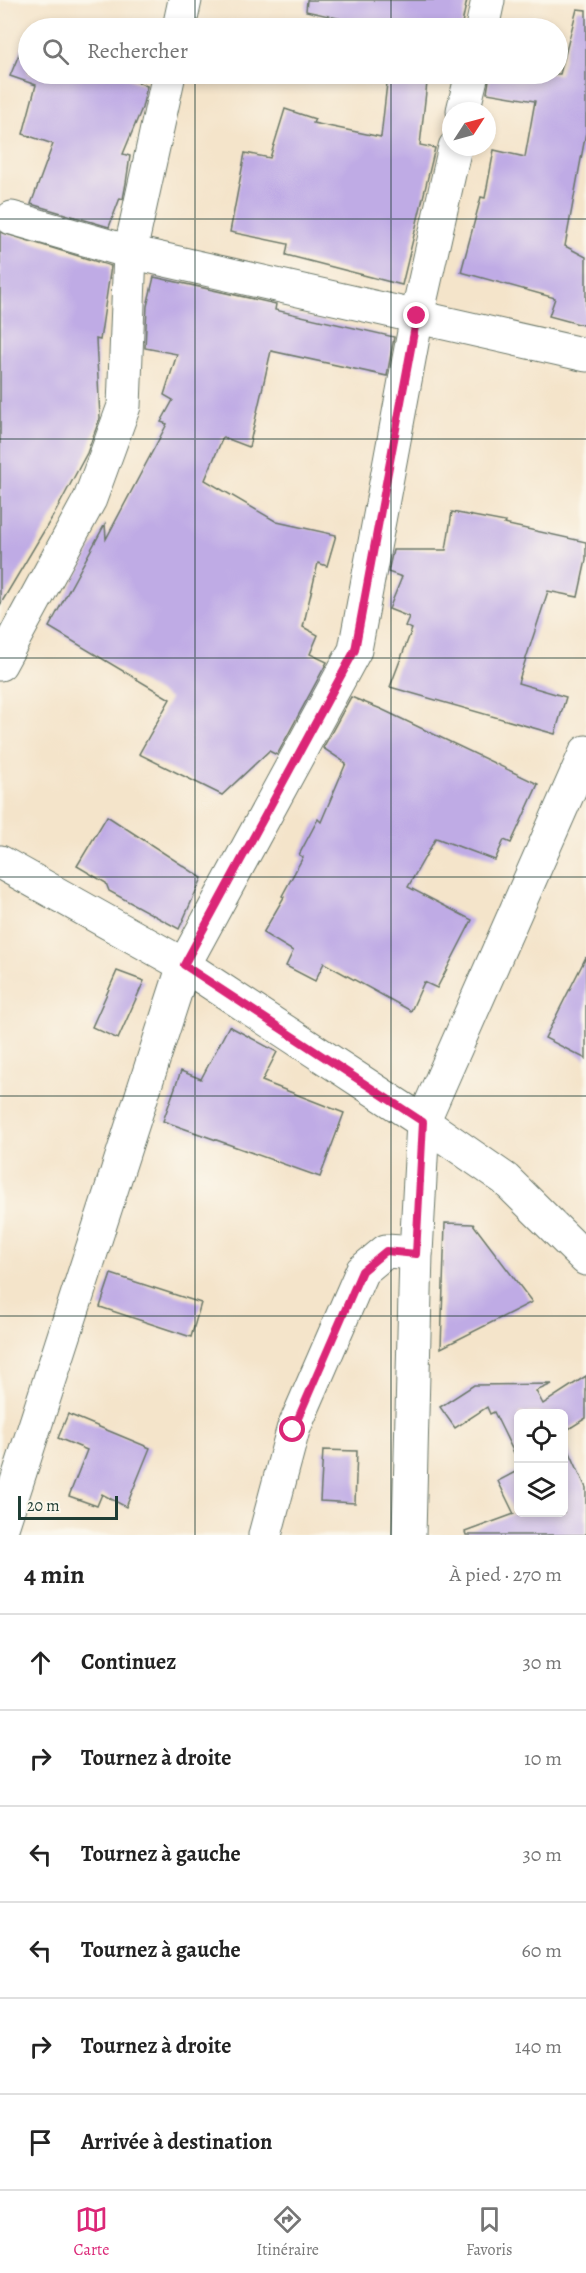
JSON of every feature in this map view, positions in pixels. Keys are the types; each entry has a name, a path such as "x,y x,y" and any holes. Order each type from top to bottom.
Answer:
{"street":[{"path":"181,18 185,0"},
{"path":"484,18 488,0"},
{"path":"0,664 90,499 124,406 130,252 167,84"},
{"path":"465,102 470,84"},
{"path":"0,1534 184,965 355,650 417,316 453,156"},
{"path":"12,218 130,252 586,355"},
{"path":"409,1535 416,1254 423,1122 586,752"},
{"path":"0,862 184,965 423,1122 505,1179 586,1259"},
{"path":"265,1535 293,1430 362,1271 386,1251 416,1254"}],"building":[{"path":"307,0 467,0 463,18 337,18 306,11"},
{"path":"577,9 586,10 586,132 565,246 586,257 586,326 549,316 555,298 461,272 481,197 485,198 493,156 496,156 496,150 525,157 535,101 487,93 488,84 568,84 568,43"},
{"path":"18,57 18,79 10,76"},
{"path":"33,84 142,84 147,86 142,108 123,154 130,156 123,199 120,198 109,227 31,204 53,144 23,134 36,85"},
{"path":"387,84 427,84 420,145 435,148 402,285 286,255 288,244 230,232 245,153 270,158 285,109 315,119 313,123 381,137"},
{"path":"0,232 111,266 100,340 96,339 100,418 87,453 56,511 0,605"},
{"path":"154,277 276,304 275,310 394,337 387,376 271,351 249,447 223,437 205,480 277,522 336,535 327,566 318,563 303,627 318,635 310,654 327,662 277,755 269,751 222,795 139,754 170,699 49,627 105,524 106,539 167,424 161,422 173,400 164,395 177,354 145,348 147,306"},
{"path":"452,512 505,522 504,524 586,542 586,560 578,597 548,591 518,683 566,697 555,734 390,687 412,629 405,626 409,617 389,609 402,577 388,572 393,550 446,550"},
{"path":"351,697 538,784 511,843 504,840 495,860 436,838 408,887 472,920 437,988 424,982 411,1011 324,963 315,981 286,966 293,951 263,933 284,897 282,896 303,857 299,855 318,819 321,822 346,763 323,748"},
{"path":"107,816 202,878 179,929 109,891 106,883 77,866"},
{"path":"586,957 586,1059 545,1038"},
{"path":"117,971 144,981 118,1039 92,1027"},
{"path":"229,1026 277,1052 262,1081 344,1113 320,1177 163,1121 181,1071 201,1079"},
{"path":"445,1223 473,1224 532,1302 441,1348"},
{"path":"111,1274 201,1303 191,1337 100,1307"},
{"path":"586,1376 586,1418 568,1429 568,1409 514,1409 514,1453 494,1412 490,1414 487,1407 455,1428 440,1407 474,1385 552,1384 536,1391 543,1404"},
{"path":"68,1414 150,1448 126,1507 102,1494 97,1506 69,1496 87,1450 58,1438"},
{"path":"568,1448 586,1488 586,1535 466,1535 465,1532 514,1514 514,1517 568,1517"},
{"path":"323,1450 357,1451 355,1503 320,1501"},
{"path":"514,1473 514,1514 498,1481"}],"route":[{"path":"293,1430 362,1271 386,1251 416,1254 423,1122 184,965 355,650 417,316"}]}
